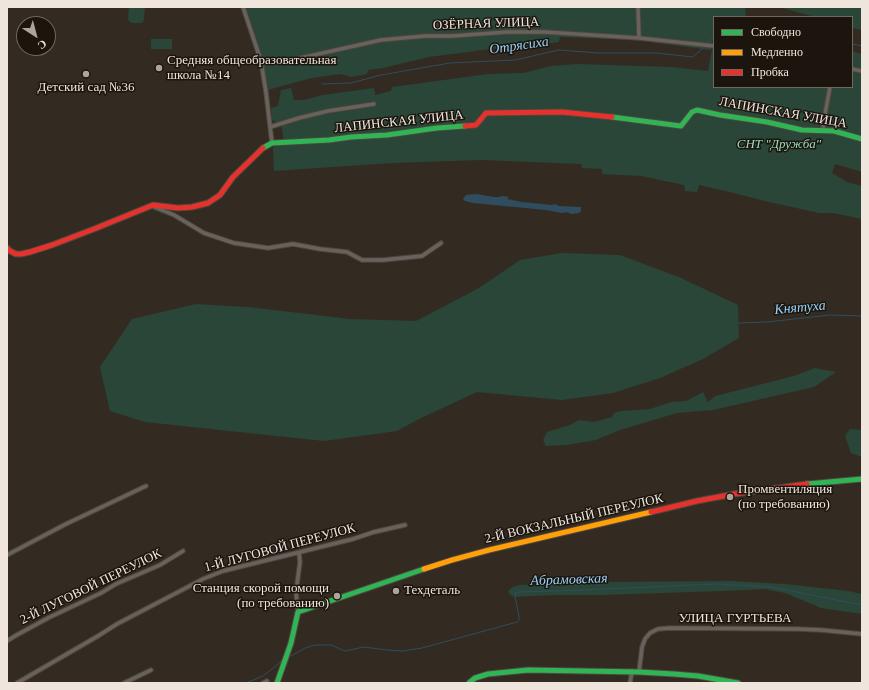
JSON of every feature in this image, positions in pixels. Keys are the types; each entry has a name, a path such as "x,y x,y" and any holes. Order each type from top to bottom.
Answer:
{"street":[{"path":"7,248 16,254 30,252 87,232 149,206 158,205 182,208 208,203 222,193 233,177 264,147 272,143 261,63 244,7"},
{"path":"638,7 639,38"},
{"name":"ОЗЁРНАЯ УЛИЦА","path":"261,63 282,62 366,43 398,38 524,32 639,38 713,46"},
{"path":"823,131 830,88"},
{"name":"ЛАПИНСКАЯ УЛИЦА","path":"270,127 328,111 374,104"},
{"name":"ЛАПИНСКАЯ УЛИЦА","path":"272,143 329,140 387,135 437,128 473,126 479,122 486,113 562,112 625,118 681,126 692,112 697,110 767,122 802,130 841,133 862,139"},
{"path":"149,206 174,215 204,233 234,243 268,248 293,244 347,252 362,260 383,260 422,256 441,243"},
{"name":"2-Й ВОКЗАЛЬНЫЙ ПЕРЕУЛОК","path":"298,612 452,560 624,518 734,494 812,483 862,479"},
{"path":"7,556 66,524 146,486"},
{"name":"1-Й ЛУГОВОЙ ПЕРЕУЛОК","path":"17,683 92,640 116,624 202,579 223,571 405,525"},
{"name":"2-Й ЛУГОВОЙ ПЕРЕУЛОК","path":"7,641 48,618 101,593 116,584 160,565 184,551"},
{"path":"276,683 291,643 298,612 296,592 300,562 299,553"},
{"name":"УЛИЦА ГУРТЬЕВА","path":"639,672 642,647 645,639 650,633 658,629 798,629 862,634"},
{"path":"124,683 151,670"},
{"path":"469,683 475,678 488,674 528,670 564,670 632,671 698,676 738,683"},
{"path":"630,683 632,671"}],"green space":[{"path":"129,7 145,7 143,22 132,23 129,21"},
{"path":"241,7 749,7 745,8 746,15 744,16 713,16 713,39 711,50 636,40 560,37 559,42 544,45 513,49 498,48 429,57 368,70 367,74 352,77 340,74 312,78 265,91 261,65"},
{"path":"779,7 862,7 862,30 853,28 853,16 811,16"},
{"path":"151,39 172,39 172,49 151,49"},
{"name":"СНТ \"Дружба\"","path":"713,44 713,88 853,88 853,51 862,54 862,172 835,164 832,173 847,182 862,186 862,219 833,213 819,213 699,185 697,192 685,191 684,185 641,176 602,174 602,169 582,168 581,164 482,160 392,163 274,171 273,147 284,144 281,122 278,123 272,120 271,108 278,106 281,90 291,88 294,100 304,100 323,95 374,88 375,95 391,91 392,87 488,74 523,73 551,66 577,64 671,67 708,71"},
{"path":"562,253 620,255 681,278 738,305 739,338 703,359 660,378 613,393 562,400 477,392 397,431 324,441 145,422 110,411 100,367 132,319 196,304 248,307 350,319 416,321 479,288 520,260"},
{"path":"815,368 836,372 814,387 713,410 677,413 620,430 596,440 566,445 546,446 543,440 547,432 570,425 579,420 594,422 612,417 614,413 621,411 650,409 671,402 686,401 703,392 708,402 715,396 794,376"},
{"path":"850,429 862,430 862,457 851,453 845,436"},
{"path":"732,581 785,584 862,594 862,614 821,608 785,593 765,589 515,597 510,595 508,591 519,585 604,582"}],"water":[{"path":"476,194 494,197 509,197 507,199 522,202 581,207 581,211 579,213 571,214 567,212 562,213 473,203 463,199 466,195"}],"waterway":[{"name":"Отрясиха","path":"707,43 713,37"},
{"name":"Отрясиха","path":"853,44 862,46"},
{"name":"Отрясиха","path":"322,84 351,83 381,75 450,63 515,60 559,50 598,53 656,53 693,57 704,47"},
{"name":"Княтуха","path":"739,323 767,322 830,315 862,316"},
{"name":"Абрамовская","path":"291,656 305,648 315,645 331,645 345,651 364,647 403,651 422,648 517,622 519,620 515,597 515,593 517,592 716,584 771,587 862,605"},
{"name":"Абрамовская","path":"246,683 263,676 282,660"}],"traffic: fast":[{"path":"612,117 681,126 692,112 697,110 767,122 802,130 834,131 862,139"},
{"path":"263,148 272,143 387,135 437,128 465,126"},
{"path":"807,484 862,479"},
{"path":"277,683 291,643 298,612 424,569"},
{"path":"469,683 475,678 488,674 528,670 674,674 698,676 738,683"}],"traffic: slow":[{"path":"424,569 489,550 651,512"}],"traffic: jam":[{"path":"465,126 476,125 486,113 562,112 612,117"},
{"path":"7,248 16,254 30,252 94,229 153,205 178,208 192,207 208,203 220,195 233,177 263,148"},
{"path":"651,512 734,494 807,484"}],"place":[{"name":"Средняя общеобразовательная школа №14","path":"159,68"},
{"name":"Детский сад №36","path":"86,74"},
{"name":"Промвентиляция (по требованию)","path":"730,497"},
{"name":"Техдеталь","path":"396,591"},
{"name":"Станция скорой помощи (по требованию)","path":"337,596"}]}
